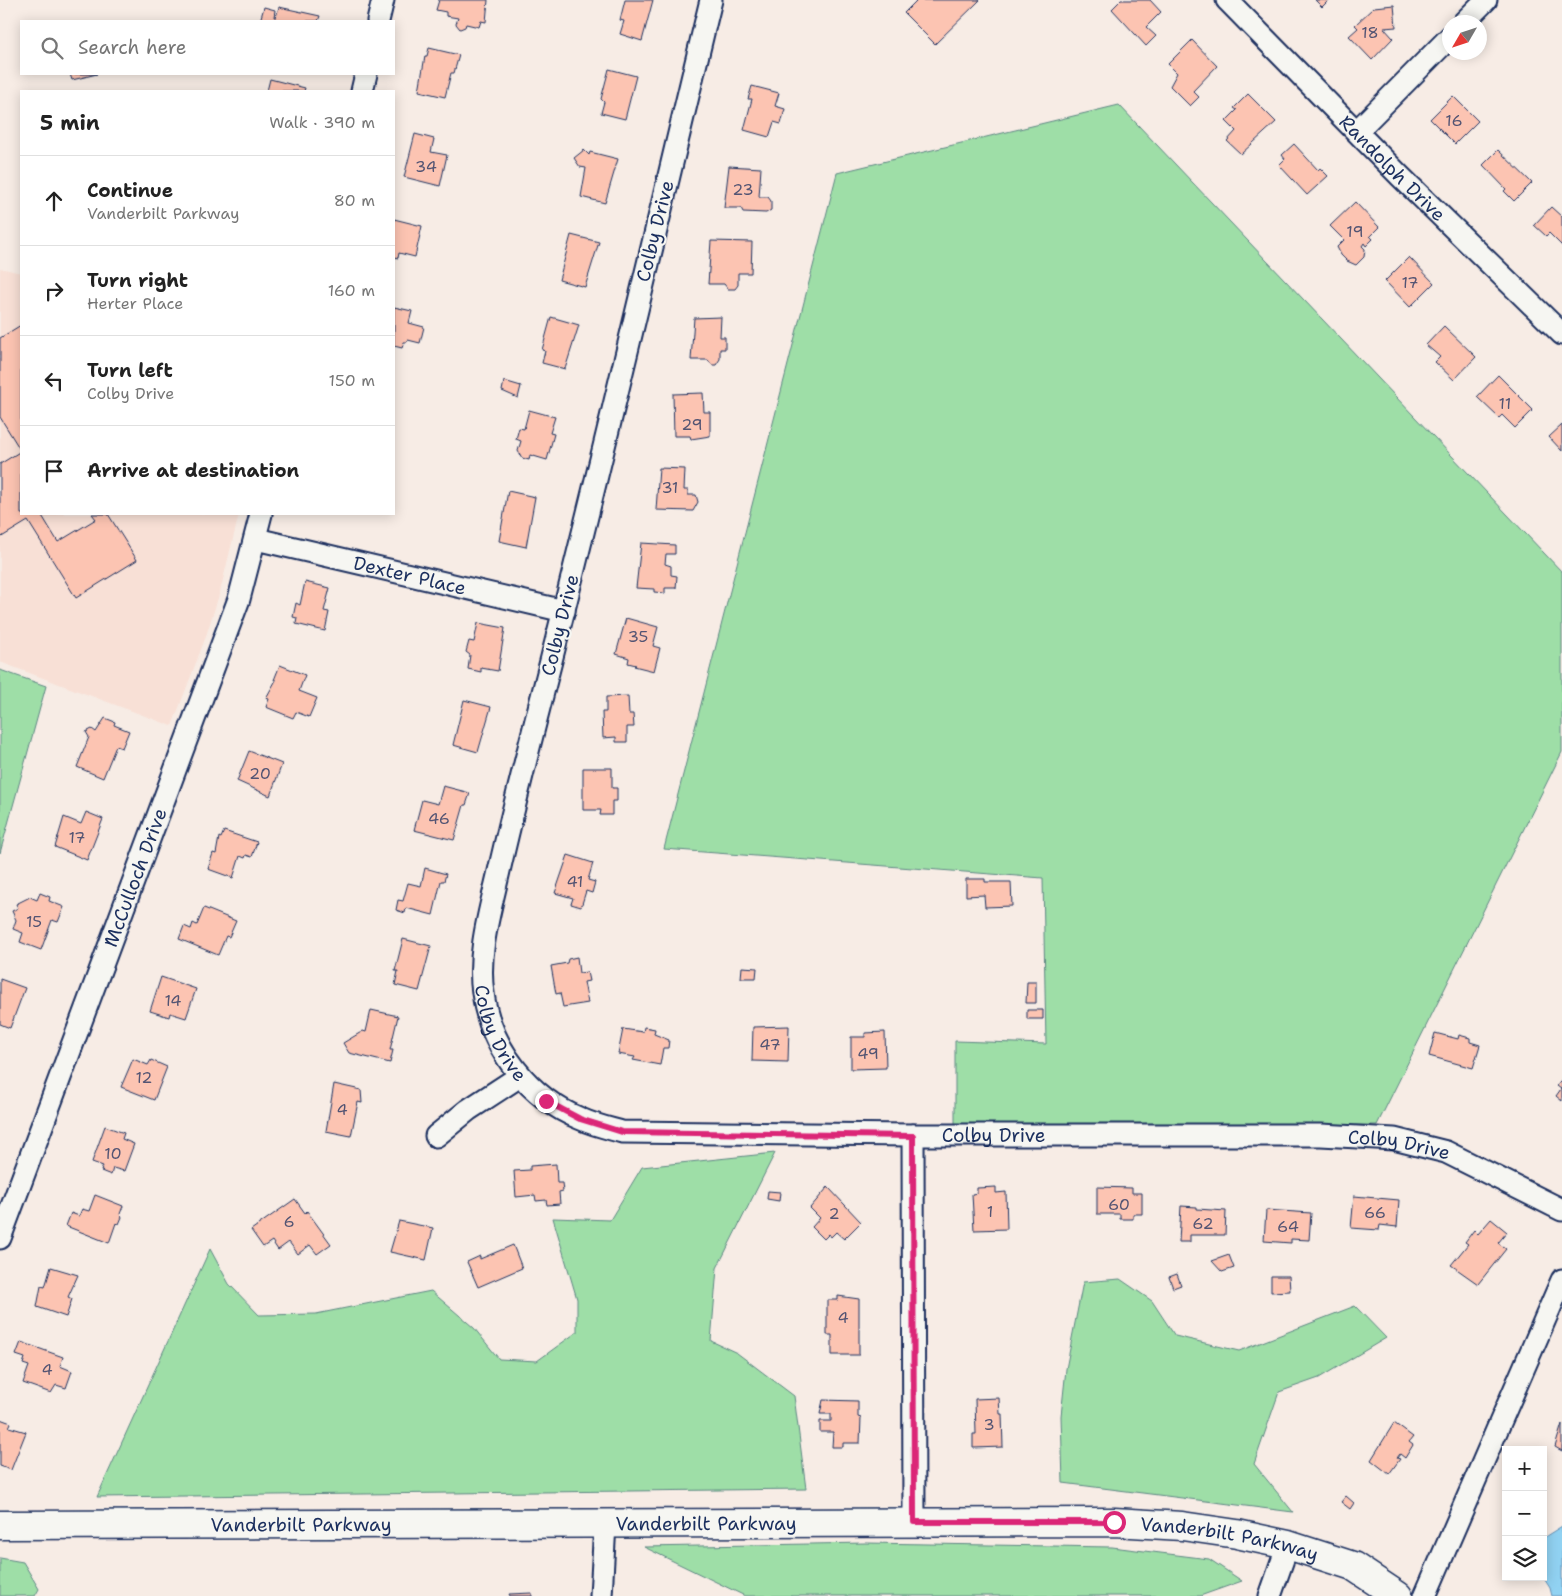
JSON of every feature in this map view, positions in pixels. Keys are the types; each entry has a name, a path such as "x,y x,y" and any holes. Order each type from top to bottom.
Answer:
{"main road":[{"name":"Vanderbilt Parkway","path":"0,1525 1114,1522 1182,1526 1237,1534 1288,1545 1353,1566 1398,1596"}],"street":[{"path":"378,20 383,0"},
{"name":"Colby Drive","path":"711,0 564,611 510,824 482,954 483,992 488,1017 498,1042 520,1076 546,1101 580,1119 622,1132 913,1136 1311,1134 1394,1139 1446,1152 1562,1210"},
{"name":"Randolph Drive","path":"1227,0 1562,334"},
{"path":"1471,15 1486,0"},
{"path":"1357,131 1442,46"},
{"path":"362,90 366,75"},
{"name":"McCulloch Drive","path":"0,1238 236,608 256,539 261,515"},
{"name":"Dexter Place","path":"256,539 564,611"},
{"path":"436,1136 468,1110 520,1076"},
{"path":"913,1136 914,1522"},
{"path":"1425,1596 1562,1280"},
{"path":"601,1596 605,1524"},
{"path":"1270,1596 1288,1545"}],"shaded area":[{"path":"0,268 20,273 20,515 239,515 220,592 205,639 172,726 0,662"}],"green space":[{"path":"1119,105 1562,572 1562,752 1377,1125 955,1125 955,1041 1046,1044 1043,878 664,849 837,173"},
{"path":"0,670 46,686 0,853"},
{"path":"775,1153 717,1268 711,1341 737,1353 794,1396 806,1489 97,1497 210,1249 229,1284 259,1315 316,1314 431,1291 474,1328 499,1359 537,1361 577,1332 577,1299 553,1218 610,1220 642,1167"},
{"path":"1120,1279 1152,1301 1175,1336 1239,1351 1355,1306 1386,1338 1319,1378 1279,1392 1254,1464 1293,1512 1063,1483 1061,1416 1066,1369 1083,1282"},
{"path":"866,1543 1112,1547 1209,1559 1242,1581 1200,1596 745,1596 644,1547"},
{"path":"0,1558 23,1562 39,1589 35,1596 0,1596"}],"water":[{"path":"1562,1526 1562,1596 1552,1596 1546,1581 1547,1535"}],"building":[{"path":"439,0 488,0 486,22 481,21 479,27 466,24 465,27 460,29 456,24 458,18 446,16 446,12 436,10"},
{"path":"625,0 653,0 642,41 620,34 624,21 620,20"},
{"path":"917,0 980,0 935,44 904,13"},
{"path":"1121,0 1150,0 1161,12 1146,27 1156,36 1146,46 1112,9"},
{"path":"1315,0 1329,0 1322,7"},
{"path":"1394,5 1396,27 1384,28 1393,38 1372,60 1349,36 1358,28 1355,25 1374,7"},
{"path":"264,7 275,10 274,17 276,17 279,7 320,16 318,20 260,20"},
{"path":"1192,40 1217,66 1193,91 1199,97 1190,106 1170,86 1177,73 1168,64"},
{"path":"429,48 459,55 454,73 451,73 445,97 419,91 425,56 427,56"},
{"path":"609,69 636,76 625,119 601,113 604,102 601,99"},
{"path":"70,75 93,75 72,80"},
{"path":"270,79 305,88 304,90 267,90"},
{"path":"752,86 779,93 775,106 785,109 781,124 774,122 769,137 744,130 752,99 748,99"},
{"path":"1248,94 1276,122 1241,154 1227,141 1236,131 1226,121 1237,110 1234,108"},
{"path":"1453,96 1478,121 1455,144 1430,119"},
{"path":"415,134 434,139 431,152 447,155 440,186 404,177"},
{"path":"1294,144 1318,170 1320,168 1328,176 1307,195 1279,165 1285,159 1282,155"},
{"path":"584,150 589,155 590,152 618,159 605,203 581,197 586,168 580,167 574,158"},
{"path":"1498,150 1532,183 1514,201 1504,191 1506,189 1483,165"},
{"path":"729,166 761,168 759,197 768,197 771,201 771,210 766,213 743,212 741,208 724,208"},
{"path":"1355,202 1379,227 1370,236 1373,239 1366,246 1364,243 1362,246 1365,249 1364,257 1356,265 1347,261 1341,255 1337,247 1344,240 1330,226"},
{"path":"1551,207 1562,217 1562,246 1549,233 1546,236 1534,225"},
{"path":"395,219 422,226 415,257 399,253 398,258 395,257"},
{"path":"571,235 599,242 585,287 559,280"},
{"path":"711,241 752,242 751,273 738,273 738,285 735,289 728,289 724,284 708,284"},
{"path":"1409,257 1434,283 1410,307 1385,281"},
{"path":"395,307 412,311 409,323 424,327 420,343 408,340 404,342 402,348 395,346"},
{"path":"551,317 579,325 565,369 542,363 545,351 542,350"},
{"path":"721,317 720,337 725,337 725,349 720,349 720,359 716,365 712,365 708,360 691,360 694,318"},
{"path":"20,326 20,449 0,417 0,338"},
{"path":"1444,326 1476,357 1454,380 1435,362 1440,357 1426,345"},
{"path":"1498,375 1533,410 1515,428 1502,415 1499,418 1477,397"},
{"path":"504,381 521,386 518,398 502,391"},
{"path":"703,393 704,412 710,412 710,436 691,439 690,436 674,436 673,394"},
{"path":"529,410 555,417 550,433 554,434 547,460 530,455 529,460 522,458 518,451 521,441 516,439 519,428 524,429"},
{"path":"1562,425 1562,451 1549,437"},
{"path":"20,452 20,515 42,515 58,542 96,519 93,515 109,515 137,560 76,598 28,521 0,538 0,464"},
{"path":"659,468 685,469 684,490 688,490 688,495 696,495 698,502 693,511 656,510"},
{"path":"508,491 535,497 526,547 499,541"},
{"path":"641,543 675,545 675,554 666,554 665,564 671,566 671,575 677,576 676,588 665,588 665,593 654,592 654,589 636,588"},
{"path":"305,582 330,588 324,611 329,612 325,631 296,624 297,618 293,617 296,603 300,605"},
{"path":"626,618 658,627 653,646 660,648 654,671 634,666 636,665 628,663 629,658 616,654"},
{"path":"478,623 505,628 498,671 481,668 481,672 468,669 470,655 466,652 469,641 474,642"},
{"path":"280,665 305,675 299,691 317,698 309,717 296,712 293,718 266,707 269,699 266,698 276,680 274,680"},
{"path":"628,696 629,714 633,714 634,727 627,727 627,742 616,742 616,737 603,738 602,712 606,712 606,697"},
{"path":"464,700 491,707 478,752 453,745"},
{"path":"105,718 115,722 114,725 129,731 122,748 116,746 103,778 77,767 89,737 86,732 92,729 96,732"},
{"path":"249,751 282,764 270,796 237,781"},
{"path":"583,768 612,768 612,788 617,788 617,801 612,801 612,815 600,815 601,810 583,810"},
{"path":"443,786 470,793 466,805 464,805 454,840 414,830 422,800 438,804"},
{"path":"86,812 103,819 87,860 55,847 64,817 81,824"},
{"path":"224,831 257,842 252,857 246,855 245,858 240,856 233,878 208,869 213,853 216,854 219,837 221,838"},
{"path":"568,855 593,863 588,880 595,882 592,893 586,891 581,907 571,904 573,898 555,893"},
{"path":"425,868 446,874 444,881 441,881 433,915 406,908 405,913 396,910 398,900 403,901 408,883 421,886"},
{"path":"966,879 985,879 985,882 1011,882 1012,906 985,907 984,895 966,896"},
{"path":"40,893 50,897 49,901 64,907 58,922 52,920 41,950 20,942 23,933 13,929 16,920 12,911 18,908 16,904 30,897 37,900"},
{"path":"204,908 236,921 229,937 226,936 218,955 179,939 184,926 191,929 193,923 197,925"},
{"path":"403,939 431,946 419,991 395,985 398,971 395,971"},
{"path":"577,957 579,973 587,972 589,981 584,982 588,1003 563,1007 560,993 556,994 551,966 567,963 568,959"},
{"path":"742,967 757,968 756,978 741,978"},
{"path":"161,977 196,989 186,1018 170,1013 169,1017 150,1011"},
{"path":"0,979 25,988 10,1028 0,1024"},
{"path":"1027,982 1036,982 1036,1003 1026,1003"},
{"path":"371,1010 398,1016 390,1050 393,1050 390,1063 349,1053 343,1043 363,1031 366,1032"},
{"path":"1027,1010 1043,1010 1043,1019 1027,1019"},
{"path":"789,1026 788,1062 752,1061 753,1027"},
{"path":"644,1027 655,1029 654,1034 669,1040 668,1048 663,1048 660,1065 633,1060 635,1057 618,1054 623,1029 643,1032"},
{"path":"885,1032 886,1068 851,1069 851,1037 865,1037 865,1033"},
{"path":"1435,1033 1458,1039 1459,1035 1470,1038 1470,1042 1480,1045 1473,1068 1429,1056"},
{"path":"133,1059 148,1065 151,1060 167,1067 154,1100 121,1087"},
{"path":"1562,1079 1562,1101 1556,1096 1561,1089 1557,1086"},
{"path":"334,1084 361,1090 362,1103 358,1102 351,1136 326,1131"},
{"path":"105,1126 124,1133 122,1139 134,1144 124,1171 113,1168 111,1175 101,1171 103,1166 92,1162"},
{"path":"556,1164 557,1183 562,1183 563,1191 559,1192 560,1204 547,1205 546,1200 536,1201 535,1195 516,1197 514,1171 530,1170 530,1166"},
{"path":"828,1187 861,1222 844,1239 836,1232 831,1237 829,1234 824,1239 812,1227 820,1218 810,1208"},
{"path":"996,1187 996,1193 1006,1192 1007,1229 974,1230 972,1194 977,1193 977,1188"},
{"path":"1097,1187 1132,1188 1132,1193 1142,1193 1142,1214 1133,1214 1133,1219 1120,1219 1120,1214 1097,1214"},
{"path":"768,1191 780,1192 779,1201 767,1199"},
{"path":"95,1195 123,1206 120,1214 122,1217 119,1224 116,1223 109,1243 66,1226 71,1213 79,1216 82,1209 89,1211"},
{"path":"1354,1196 1399,1200 1397,1227 1380,1225 1379,1230 1351,1228"},
{"path":"295,1199 305,1213 307,1211 331,1244 317,1254 310,1245 298,1254 289,1242 278,1250 272,1241 263,1247 251,1230"},
{"path":"1181,1206 1226,1211 1225,1235 1190,1235 1190,1242 1179,1242"},
{"path":"1266,1210 1311,1213 1309,1240 1291,1239 1291,1243 1264,1241"},
{"path":"1491,1219 1507,1232 1498,1243 1506,1249 1478,1284 1451,1265 1468,1244 1465,1242 1474,1230 1478,1234"},
{"path":"399,1221 433,1228 426,1260 390,1252"},
{"path":"513,1245 522,1268 478,1287 467,1262 480,1256 480,1259"},
{"path":"1229,1255 1234,1268 1222,1272 1212,1261"},
{"path":"51,1267 78,1275 68,1297 72,1299 66,1317 37,1307 41,1286 45,1287"},
{"path":"1177,1274 1181,1285 1173,1288 1169,1277"},
{"path":"1271,1276 1289,1276 1290,1291 1271,1292"},
{"path":"838,1296 859,1299 859,1355 832,1355 832,1335 827,1335 827,1300 838,1300"},
{"path":"21,1342 63,1357 60,1366 72,1371 66,1388 56,1385 51,1393 23,1383 29,1366 23,1364 25,1358 16,1355"},
{"path":"999,1398 1000,1414 1002,1414 1003,1447 973,1448 973,1434 976,1434 975,1399"},
{"path":"823,1400 858,1401 858,1417 861,1418 860,1443 843,1443 843,1447 832,1447 833,1432 820,1432 820,1421 831,1421 831,1414 820,1414"},
{"path":"0,1419 11,1423 9,1427 26,1432 11,1470 0,1466"},
{"path":"1394,1423 1413,1437 1409,1442 1413,1445 1405,1458 1400,1454 1397,1458 1400,1459 1389,1474 1371,1460"},
{"path":"1562,1424 1562,1451 1555,1447"},
{"path":"1346,1496 1354,1503 1350,1509 1341,1502"},
{"path":"532,1593 532,1596 510,1596 509,1594"}],"route":[{"path":"546,1101 580,1119 622,1132 913,1136 914,1522 1114,1522"}]}
